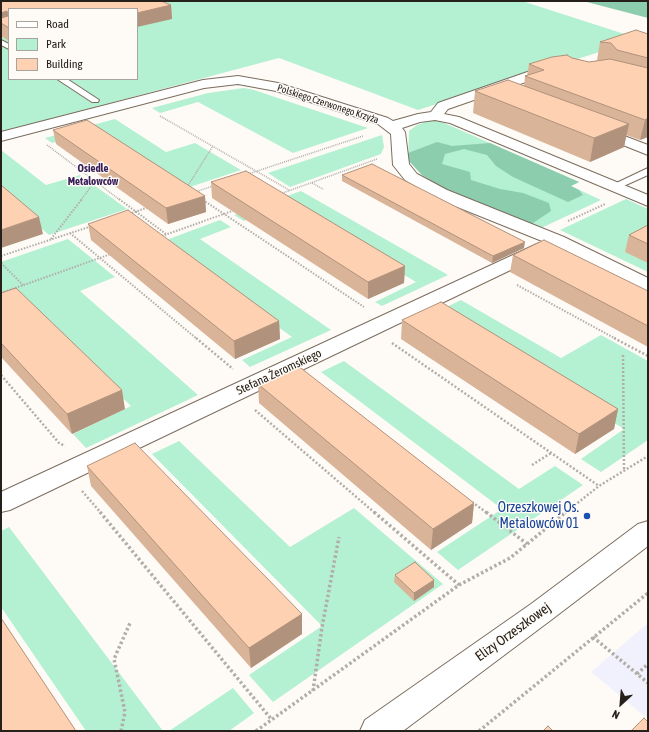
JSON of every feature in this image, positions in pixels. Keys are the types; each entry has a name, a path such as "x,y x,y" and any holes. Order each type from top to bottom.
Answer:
{"street":[{"path":"435,116 443,106 544,71 568,68"},
{"name":"Polskiego Czerwonego Krzyża","path":"1,137 203,84 238,80 278,87 383,120 398,132 401,165 411,177 441,194 549,237 648,286"},
{"path":"490,90 512,98"},
{"path":"392,126 418,118 435,116 454,120 648,201"},
{"path":"584,125 648,150"},
{"name":"Stefana Żeromskiego","path":"1,503 549,237"},
{"name":"Elizy Orzeszkowej","path":"377,731 541,612 648,531"}],"lane":[{"path":"63,80 95,100"},
{"path":"613,187 648,171"}],"path":[{"path":"159,116 289,191"},
{"path":"244,176 392,126"},
{"path":"27,130 167,234"},
{"path":"184,191 213,146"},
{"path":"275,196 400,151"},
{"path":"51,240 95,181"},
{"path":"311,183 323,189"},
{"path":"218,184 192,193 368,309"},
{"path":"549,237 630,193"},
{"path":"122,216 151,207"},
{"path":"152,240 238,209"},
{"path":"1,256 92,226"},
{"path":"70,233 237,372"},
{"path":"1,293 115,253"},
{"path":"1,263 23,285"},
{"path":"514,284 648,356"},
{"path":"385,339 599,486"},
{"path":"623,355 624,470"},
{"path":"248,404 459,586"},
{"path":"532,465 551,453"},
{"path":"256,731 459,586 510,558 599,486 648,456"},
{"path":"80,490 272,720"},
{"path":"471,501 527,544"},
{"path":"313,691 322,626 339,537"},
{"path":"479,731 648,593"},
{"path":"121,731 125,712 114,659 130,623"},
{"path":"593,637 648,682"},
{"path":"637,674 648,664"}],"shaded area":[{"path":"648,623 648,719 591,672"}],"green space":[{"path":"1,1 522,1 640,39 418,110 279,58 1,132"},
{"path":"583,1 648,1 648,18"},
{"path":"244,88 368,128 293,153 198,102 160,113 152,108 208,93"},
{"path":"115,119 166,152 195,143 241,170 178,191 92,132 52,143 45,138"},
{"path":"435,119 579,182 571,186 601,200 539,229 422,175 408,160 409,131 417,125"},
{"path":"382,135 384,147 381,154 290,187 268,173"},
{"path":"437,142 452,146 490,143 579,182 571,186 579,190 583,195 568,202 513,177 496,166 487,155 464,149 445,154 442,164 470,172 471,180 500,189 523,193 549,203 551,211 530,225 444,189 422,175 408,160 408,153"},
{"path":"1,150 46,185 80,175 127,209 49,235 1,194"},
{"path":"301,191 448,275 382,306 375,302 416,282 287,205 244,221 234,215"},
{"path":"626,199 648,209 648,272 560,230"},
{"path":"220,220 231,227 200,239 331,330 250,367 242,360 292,337 169,248 115,259"},
{"path":"68,239 115,277 80,291 198,395 86,448 73,434 131,406 26,305 1,314 1,262"},
{"path":"461,300 561,358 601,335 648,361 648,440 601,472 581,459 624,429 434,313"},
{"path":"344,361 519,489 555,466 583,485 458,570 437,552 502,509 321,372"},
{"path":"179,441 290,547 354,508 443,584 273,702 249,675 322,626 152,454"},
{"path":"9,527 163,731 86,731 1,607 1,531"},
{"path":"233,688 254,713 229,731 169,731"}],"building":[{"path":"1,1 161,1 171,5 138,13 138,8 8,8 8,16 7,11 1,13"},
{"path":"8,16 8,27 1,23 1,18"},
{"path":"636,30 648,34 648,58 617,50 611,43 600,42"},
{"path":"567,55 572,58 589,62 610,59 648,68 648,118 645,120 525,76 544,70 529,64 552,57"},
{"path":"508,80 629,124 594,138 475,91"},
{"path":"87,120 205,196 166,208 53,130"},
{"path":"372,164 525,242 493,256 342,175"},
{"path":"246,171 405,266 368,282 211,182"},
{"path":"1,185 39,217 1,230"},
{"path":"128,210 279,321 234,341 88,224"},
{"path":"648,225 648,244 629,235"},
{"path":"544,240 648,291 648,326 513,255"},
{"path":"16,288 122,390 67,414 1,343 1,293"},
{"path":"441,302 618,409 579,434 402,320"},
{"path":"297,365 474,503 433,529 258,384"},
{"path":"135,443 302,614 249,648 87,466"},
{"path":"415,562 434,580 414,593 395,575"},
{"path":"1,618 76,731 1,731"},
{"path":"644,718 648,722 648,731 631,731"},
{"path":"548,726 553,731 543,731"}],"place":[{"name":"Orzeszkowej Os. Metalowców 01","path":"587,516"}],"district":[{"name":"Osiedle Metalowców","path":"93,175"}]}
